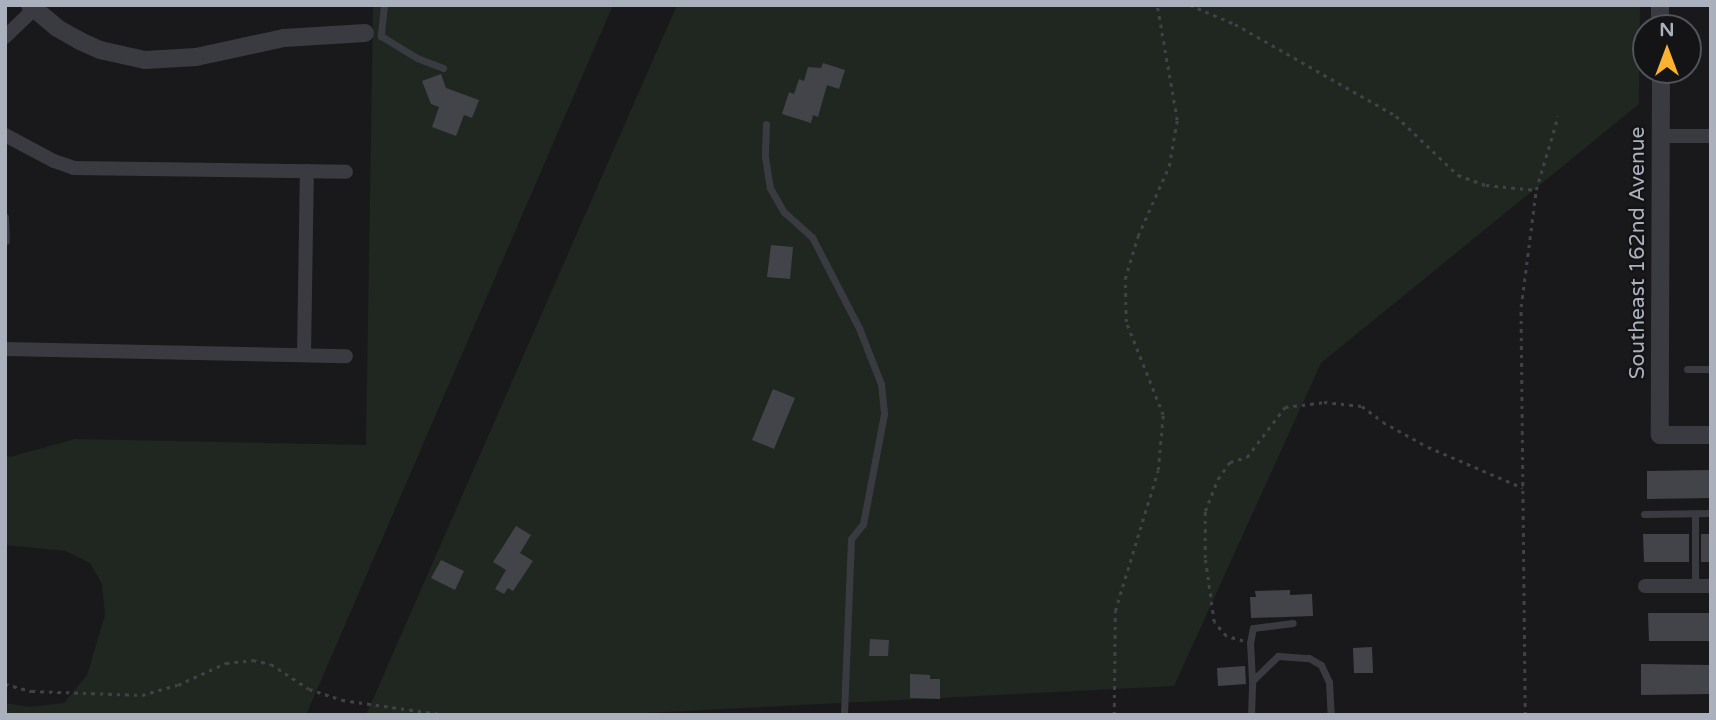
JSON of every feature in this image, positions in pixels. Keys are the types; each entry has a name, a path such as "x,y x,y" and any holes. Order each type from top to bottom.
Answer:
{"street":[{"path":"5,37 31,8 58,28 100,50 145,61 195,57 284,38 365,33"},
{"name":"Southeast 162nd Avenue","path":"1661,84 1660,435 1711,435"},
{"path":"5,135 54,161 74,168 346,172"},
{"path":"1661,136 1711,136"},
{"path":"304,355 307,172"},
{"path":"5,349 346,356"},
{"path":"1645,586 1711,586"}],"lane":[{"path":"384,5 381,36 416,58 443,68"},
{"path":"766,124 765,156 770,188 783,212 812,237 859,328 881,384 884,414 863,524 851,539 844,715"},
{"path":"5,217 6,241"},
{"path":"1688,369 1711,369"},
{"path":"1644,514 1711,513"},
{"path":"1695,514 1695,586"},
{"path":"1251,715 1250,643 1253,628 1293,623"},
{"path":"1252,681 1278,656 1309,658 1321,665 1329,682 1331,715"}],"path":[{"path":"1114,715 1115,611 1158,470 1163,415 1126,322 1125,279 1138,236 1169,166 1177,120 1157,5"},
{"path":"1190,5 1235,24 1396,116 1458,175 1486,186 1536,190"},
{"path":"1525,715 1521,307 1536,190 1558,116"},
{"path":"1250,643 1226,636 1214,622 1205,558 1205,511 1217,479 1230,462 1247,457 1285,407 1324,402 1362,406 1382,422 1428,447 1523,488"},
{"path":"5,684 32,691 146,695 226,663 253,660 271,664 309,689 342,700 447,715"}],"shaded area":[{"path":"373,5 613,5 306,715 5,715 5,703 29,707 64,703 87,675 105,615 102,584 90,563 66,551 5,545 5,455 10,457 75,439 366,445"},
{"path":"677,5 1640,5 1640,14 1632,14 1632,84 1639,84 1639,104 1321,363 1174,686 607,715 366,715"}],"building":[{"path":"823,63 845,70 839,89 827,85 818,117 813,115 811,123 782,114 789,92 794,94 799,79 804,81 808,67 821,68"},
{"path":"441,74 446,88 479,100 472,118 464,115 456,136 432,127 439,107 431,104 422,81"},
{"path":"771,245 793,247 790,279 767,277"},
{"path":"773,389 795,398 774,449 752,440"},
{"path":"1711,470 1711,498 1647,499 1647,471"},
{"path":"516,526 531,535 520,553 533,561 513,591 508,588 504,594 495,589 506,570 493,562"},
{"path":"1643,534 1689,534 1689,562 1644,562"},
{"path":"1701,534 1711,534 1711,562 1701,562"},
{"path":"441,560 464,571 455,590 431,578"},
{"path":"1290,590 1290,595 1312,594 1313,616 1251,618 1250,597 1256,597 1255,591"},
{"path":"1648,613 1711,613 1711,641 1649,641"},
{"path":"870,639 889,640 888,656 869,656"},
{"path":"1372,647 1373,673 1354,673 1353,648"},
{"path":"1641,664 1711,665 1711,694 1641,695"},
{"path":"1245,666 1246,684 1218,686 1217,668"},
{"path":"910,674 930,675 930,679 940,679 940,699 910,698"}]}
